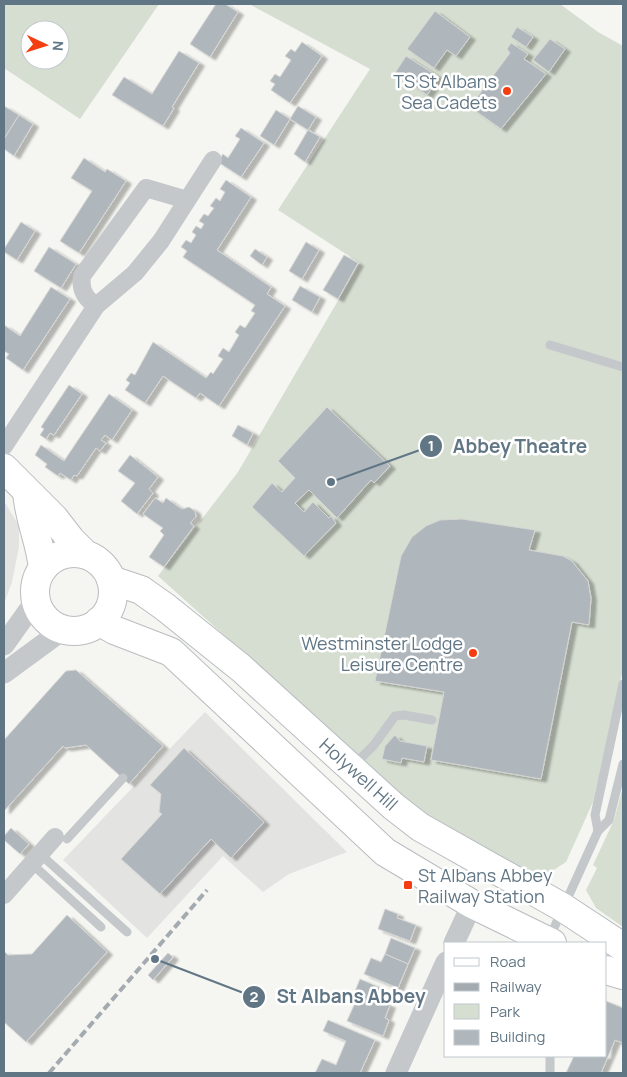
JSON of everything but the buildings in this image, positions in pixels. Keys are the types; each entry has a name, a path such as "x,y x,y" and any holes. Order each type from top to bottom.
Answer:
{"main road":[{"path":"4,468 54,518 70,540 85,554 103,566 111,580 112,601 100,621 85,629 64,630 45,618 36,600 37,580 43,568 51,560 67,553 85,554"},
{"path":"27,492 28,513 40,542 43,568"},
{"name":"Holywell Hill","path":"111,580 141,590 165,606 240,668 393,806 420,827 492,870 562,907 623,947"},
{"path":"100,621 114,630 171,652 385,852 472,904 550,942"},
{"path":"472,904 492,870"},
{"path":"607,970 623,975"}],"street":[{"path":"4,446 96,306 135,273 161,241 213,160"},
{"path":"96,306 86,298 81,282 82,276 146,188 187,200"},
{"path":"4,645 36,600"},
{"path":"4,673 64,630"},
{"path":"4,896 14,872 36,859 55,834"},
{"path":"454,942 472,904"},
{"path":"396,1073 444,966"}],"lane":[{"path":"550,345 623,367"},
{"path":"598,831 595,815 623,684"},
{"path":"352,767 374,745 395,716 432,720"},
{"path":"550,942 562,907 582,870 598,831 609,820 623,764"},
{"path":"55,834 123,778"},
{"path":"36,859 101,927"},
{"path":"36,859 127,932"},
{"path":"550,1057 550,1073"}],"shaded area":[{"path":"4,501 19,526 19,547 12,582 4,604"},
{"path":"205,712 347,852 289,874 263,892 223,856 147,938 63,860"}],"green space":[{"path":"4,4 159,4 80,119 4,68"},
{"path":"249,4 560,4 598,32 623,46 623,669 593,802 566,862 546,875 528,871 526,876 421,815 320,721 158,576 238,472 360,263 278,210 370,69"},
{"path":"623,787 623,927 596,908 586,890 597,868 593,865 614,820"}],"railway":[{"path":"49,1073 207,890"}],"place":[{"name":"TS St Albans Sea Cadets","path":"507,91"},
{"name":"Abbey Theatre","path":"331,482"},
{"name":"Westminster Lodge Leisure Centre","path":"473,653"},
{"name":"St Albans Abbey Railway Station","path":"408,885"},
{"name":"St Albans Abbey","path":"155,959"}]}
